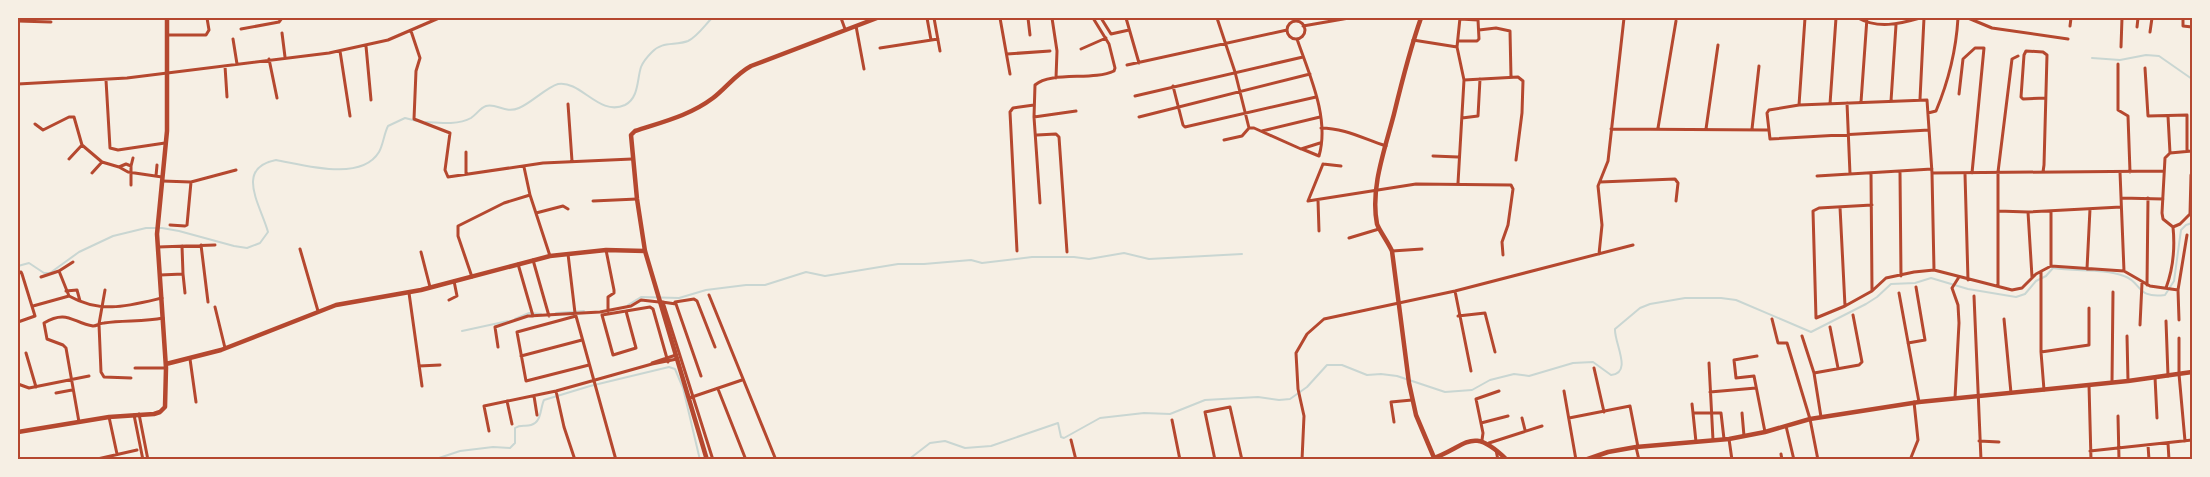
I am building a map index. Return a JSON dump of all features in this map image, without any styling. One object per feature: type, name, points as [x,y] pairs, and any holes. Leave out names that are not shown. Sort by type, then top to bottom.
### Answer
[{"type":"street","points":[[18,432],[109,417],[154,414],[160,412],[165,407],[166,366],[156,234],[165,143],[167,18]]},
{"type":"street","points":[[167,35],[206,35],[209,30],[207,18]]},
{"type":"street","points":[[241,29],[279,22],[282,18]]},
{"type":"street","points":[[18,84],[106,80],[340,51],[388,40],[439,18]]},
{"type":"street","points":[[841,18],[844,29]]},
{"type":"street","points":[[707,460],[691,397],[676,357],[645,251],[630,138],[633,132],[689,113],[712,98],[746,68],[877,18]]},
{"type":"street","points":[[927,18],[931,40]]},
{"type":"street","points":[[934,18],[940,51]]},
{"type":"street","points":[[1000,18],[1010,74]]},
{"type":"street","points":[[1028,18],[1030,35]]},
{"type":"street","points":[[1052,18],[1057,51],[1056,78]]},
{"type":"street","points":[[1040,203],[1037,135],[1034,117],[1035,84],[1056,78],[1113,72],[1116,68],[1106,38],[1093,18]]},
{"type":"street","points":[[1101,18],[1110,34],[1129,30]]},
{"type":"street","points":[[1126,18],[1139,63]]},
{"type":"street","points":[[1218,18],[1241,91],[1249,128]]},
{"type":"street","points":[[1303,26],[1323,20],[1349,18]]},
{"type":"street","points":[[1421,18],[1413,40],[1376,189],[1376,215],[1379,229],[1387,239],[1392,251],[1412,400],[1433,459],[1464,442],[1482,440],[1496,449],[1507,460]]},
{"type":"street","points":[[1458,41],[1478,40],[1478,19],[1460,18],[1457,47],[1464,80],[1458,157],[1458,183]]},
{"type":"street","points":[[1599,254],[1602,225],[1599,182],[1608,161],[1624,18]]},
{"type":"street","points":[[1799,105],[1805,18]]},
{"type":"street","points":[[1830,104],[1836,18]]},
{"type":"street","points":[[1858,18],[1867,23],[1896,25],[1904,20],[1920,18]]},
{"type":"street","points":[[1861,102],[1867,18]]},
{"type":"street","points":[[1920,99],[1924,18]]},
{"type":"street","points":[[1928,113],[1936,112],[1946,85],[1957,47],[1958,18]]},
{"type":"street","points":[[1968,18],[1977,19],[1992,28],[2068,39]]},
{"type":"street","points":[[2070,26],[2071,18]]},
{"type":"street","points":[[2121,47],[2122,18]]},
{"type":"street","points":[[2137,27],[2138,18]]},
{"type":"street","points":[[2150,32],[2152,18]]},
{"type":"street","points":[[2182,18],[2183,26],[2192,27]]},
{"type":"street","points":[[1294,20],[1303,26],[1304,34],[1297,39],[1290,37],[1287,30],[1294,20]]},
{"type":"street","points":[[18,21],[51,22]]},
{"type":"street","points":[[1658,128],[1676,21]]},
{"type":"street","points":[[856,25],[864,69]]},
{"type":"street","points":[[1891,101],[1896,25]]},
{"type":"street","points":[[1479,30],[1496,28],[1510,31],[1511,77]]},
{"type":"street","points":[[1127,65],[1287,30]]},
{"type":"street","points":[[410,31],[420,58],[416,71],[414,117],[415,120],[449,132],[446,175],[448,178],[466,174],[572,161],[632,158]]},
{"type":"street","points":[[282,33],[285,58]]},
{"type":"street","points":[[1081,49],[1106,38]]},
{"type":"street","points":[[233,39],[237,64]]},
{"type":"street","points":[[880,48],[938,39]]},
{"type":"street","points":[[1297,39],[1310,74],[1320,117],[1321,128],[1318,156]]},
{"type":"street","points":[[1413,40],[1457,47]]},
{"type":"street","points":[[1706,129],[1718,45]]},
{"type":"street","points":[[366,46],[372,100]]},
{"type":"street","points":[[1959,94],[1963,59],[1976,48],[1984,48],[1972,173]]},
{"type":"street","points":[[340,51],[350,116]]},
{"type":"street","points":[[1007,54],[1050,51]]},
{"type":"street","points":[[2043,172],[2046,98],[2047,55],[2043,52],[2025,52],[2021,97],[2023,99],[2046,98]]},
{"type":"street","points":[[1998,285],[1998,172],[2012,58],[2018,56]]},
{"type":"street","points":[[1135,96],[1303,57]]},
{"type":"street","points":[[269,59],[277,98]]},
{"type":"street","points":[[2118,64],[2118,110],[2128,116],[2130,172]]},
{"type":"street","points":[[225,66],[227,97]]},
{"type":"street","points":[[1752,129],[1760,66]]},
{"type":"street","points":[[2145,68],[2148,116],[2150,118],[2187,115],[2187,152]]},
{"type":"street","points":[[1139,117],[1310,74]]},
{"type":"street","points":[[1464,80],[1511,77],[1520,78],[1524,84],[1516,160]]},
{"type":"street","points":[[1462,118],[1478,116],[1480,79]]},
{"type":"street","points":[[106,80],[110,148],[118,150],[165,143]]},
{"type":"street","points":[[1173,86],[1185,127],[1316,97]]},
{"type":"street","points":[[1928,130],[1770,139],[1768,138],[1767,113],[1770,110],[1799,105],[1927,100],[1932,171],[1934,270]]},
{"type":"street","points":[[1848,103],[1850,174]]},
{"type":"street","points":[[568,104],[572,161]]},
{"type":"street","points":[[1017,251],[1010,112],[1013,108],[1034,105]]},
{"type":"street","points":[[1034,117],[1076,111]]},
{"type":"street","points":[[2168,116],[2170,153]]},
{"type":"street","points":[[35,124],[42,130],[69,117],[74,117],[82,145],[102,162],[132,173],[191,182],[236,170]]},
{"type":"street","points":[[1261,131],[1320,117]]},
{"type":"street","points":[[1224,140],[1242,136],[1249,128],[1253,127],[1318,156],[1323,164]]},
{"type":"street","points":[[1321,128],[1331,128],[1369,138],[1386,146]]},
{"type":"street","points":[[1611,129],[1768,130]]},
{"type":"street","points":[[1037,135],[1056,134],[1059,137],[1067,252]]},
{"type":"street","points":[[1301,149],[1320,143]]},
{"type":"street","points":[[69,159],[82,145]]},
{"type":"street","points":[[2173,226],[2163,219],[2162,213],[2165,158],[2170,153],[2192,151]]},
{"type":"street","points":[[466,152],[466,174]]},
{"type":"street","points":[[1433,156],[1458,157]]},
{"type":"street","points":[[131,185],[133,158]]},
{"type":"street","points":[[92,173],[102,162]]},
{"type":"street","points":[[119,167],[126,164],[131,166]]},
{"type":"street","points":[[1323,164],[1341,166]]},
{"type":"street","points":[[1323,164],[1308,201],[1318,201],[1376,189],[1416,184],[1458,183],[1512,187],[1508,226],[1502,242],[1503,255]]},
{"type":"street","points":[[156,176],[157,165]]},
{"type":"street","points":[[524,167],[530,195],[550,256]]},
{"type":"street","points":[[1817,176],[1932,171],[1965,174],[1998,172],[2164,171]]},
{"type":"street","points":[[1900,172],[1901,276]]},
{"type":"street","points":[[2120,172],[2124,270]]},
{"type":"street","points":[[1871,173],[1872,291]]},
{"type":"street","points":[[1965,174],[1968,280]]},
{"type":"street","points":[[2173,226],[2180,224],[2190,214],[2191,175]]},
{"type":"street","points":[[1599,182],[1675,179],[1678,183],[1676,201]]},
{"type":"street","points":[[170,225],[187,225],[191,182]]},
{"type":"street","points":[[472,277],[458,236],[458,226],[504,203],[530,195]]},
{"type":"street","points":[[2121,198],[2163,199]]},
{"type":"street","points":[[2147,285],[2148,198]]},
{"type":"street","points":[[593,201],[637,199]]},
{"type":"street","points":[[1318,201],[1319,230]]},
{"type":"street","points":[[1872,205],[1819,208],[1813,211],[1815,317],[1818,318],[1872,291],[1886,278],[1934,270],[2012,290],[2028,284],[2032,278],[2051,266],[2124,270],[2142,284],[2176,290]]},
{"type":"street","points":[[536,213],[560,206],[568,209]]},
{"type":"street","points":[[1840,207],[1844,306]]},
{"type":"street","points":[[1998,211],[2028,212],[2121,207]]},
{"type":"street","points":[[2087,269],[2090,209]]},
{"type":"street","points":[[2051,211],[2051,266]]},
{"type":"street","points":[[2028,212],[2032,278]]},
{"type":"street","points":[[2166,288],[2172,272],[2173,226]]},
{"type":"street","points":[[1349,238],[1379,229]]},
{"type":"street","points":[[2179,320],[2176,290],[2187,235]]},
{"type":"street","points":[[158,247],[215,244]]},
{"type":"street","points":[[201,245],[208,302]]},
{"type":"street","points":[[182,246],[185,292]]},
{"type":"street","points":[[1302,460],[1304,416],[1298,388],[1296,353],[1302,340],[1326,318],[1455,291],[1633,246]]},
{"type":"street","points":[[300,249],[318,311]]},
{"type":"street","points":[[1392,251],[1422,249]]},
{"type":"street","points":[[135,368],[166,366],[190,359],[225,348],[318,311],[351,302],[409,293],[550,256],[606,250],[645,251]]},
{"type":"street","points":[[606,250],[614,290],[614,293],[608,297],[606,305],[608,311]]},
{"type":"street","points":[[421,252],[430,288]]},
{"type":"street","points":[[568,254],[575,313]]},
{"type":"street","points":[[533,260],[549,316]]},
{"type":"street","points":[[41,277],[59,271],[73,262]]},
{"type":"street","points":[[518,264],[533,316]]},
{"type":"street","points":[[59,271],[69,296],[80,301],[104,307],[162,298]]},
{"type":"street","points":[[18,273],[21,272],[22,274],[35,317],[18,322]]},
{"type":"street","points":[[2041,273],[2041,352],[2044,390]]},
{"type":"street","points":[[160,275],[183,274]]},
{"type":"street","points":[[1955,398],[1959,323],[1958,305],[1952,288],[1954,282],[1959,277]]},
{"type":"street","points":[[449,300],[457,296],[454,282]]},
{"type":"street","points":[[2140,325],[2142,284]]},
{"type":"street","points":[[1908,343],[1925,340],[1916,286]]},
{"type":"street","points":[[66,291],[77,290],[80,301]]},
{"type":"street","points":[[105,290],[104,307],[99,324],[102,376],[131,378]]},
{"type":"street","points":[[1455,291],[1458,316],[1470,372]]},
{"type":"street","points":[[2112,382],[2113,292]]},
{"type":"street","points":[[409,293],[422,386]]},
{"type":"street","points":[[1899,293],[1917,402],[1918,440],[1910,460]]},
{"type":"street","points":[[709,294],[742,380],[776,460]]},
{"type":"street","points":[[33,306],[69,296]]},
{"type":"street","points":[[1974,296],[1981,460]]},
{"type":"street","points":[[498,347],[495,327],[533,316],[608,311],[631,306],[641,300],[675,302],[694,299],[697,301],[715,347]]},
{"type":"street","points":[[659,300],[713,460]]},
{"type":"street","points":[[675,302],[701,376]]},
{"type":"street","points":[[215,307],[225,348]]},
{"type":"street","points":[[626,310],[636,348],[613,356],[601,316],[626,310],[652,308],[668,362]]},
{"type":"street","points":[[2041,352],[2089,345],[2089,308]]},
{"type":"street","points":[[1458,316],[1485,313],[1495,352]]},
{"type":"street","points":[[589,364],[527,381],[525,379],[517,332],[573,315],[576,316],[589,364],[593,383],[616,460]]},
{"type":"street","points":[[1814,373],[1859,365],[1862,360],[1853,315]]},
{"type":"street","points":[[79,422],[66,348],[63,344],[47,339],[44,323],[58,318],[72,318],[93,326],[163,318]]},
{"type":"street","points":[[1772,319],[1778,343],[1787,343],[1810,419],[1818,460]]},
{"type":"street","points":[[2004,320],[2011,393]]},
{"type":"street","points":[[2166,321],[2168,376]]},
{"type":"street","points":[[1830,327],[1838,368]]},
{"type":"street","points":[[1802,336],[1814,373],[1821,417]]},
{"type":"street","points":[[2127,336],[2128,381]]},
{"type":"street","points":[[2179,338],[2178,374],[2186,441]]},
{"type":"street","points":[[521,356],[582,340]]},
{"type":"street","points":[[26,353],[36,386]]},
{"type":"street","points":[[1757,356],[1734,360],[1736,378],[1754,376],[1765,432]]},
{"type":"street","points":[[489,431],[484,406],[593,383],[652,364],[666,357],[676,357]]},
{"type":"street","points":[[652,364],[668,362],[676,357]]},
{"type":"street","points":[[190,359],[196,402]]},
{"type":"street","points":[[1708,363],[1713,440]]},
{"type":"street","points":[[419,366],[440,365]]},
{"type":"street","points":[[1594,368],[1604,412]]},
{"type":"street","points":[[1585,460],[1608,452],[1637,447],[1726,439],[1765,432],[1810,419],[1917,402],[2128,381],[2192,372]]},
{"type":"street","points":[[18,384],[26,388],[89,376]]},
{"type":"street","points":[[2155,377],[2157,418]]},
{"type":"street","points":[[691,397],[742,380]]},
{"type":"street","points":[[2089,385],[2091,460]]},
{"type":"street","points":[[1710,392],[1756,388]]},
{"type":"street","points":[[718,389],[746,460]]},
{"type":"street","points":[[56,393],[72,390]]},
{"type":"street","points":[[1482,440],[1476,398],[1499,391]]},
{"type":"street","points":[[1564,391],[1576,460]]},
{"type":"street","points":[[556,392],[564,427],[575,460]]},
{"type":"street","points":[[534,396],[537,416]]},
{"type":"street","points":[[1394,422],[1392,402],[1412,400]]},
{"type":"street","points":[[507,401],[512,424]]},
{"type":"street","points":[[1692,404],[1696,442]]},
{"type":"street","points":[[1569,418],[1630,406],[1639,460]]},
{"type":"street","points":[[1215,460],[1204,412],[1230,407],[1242,460]]},
{"type":"street","points":[[1693,414],[1722,413],[1732,460]]},
{"type":"street","points":[[1742,413],[1744,436]]},
{"type":"street","points":[[136,414],[143,460]]},
{"type":"street","points":[[136,414],[148,460]]},
{"type":"street","points":[[1481,423],[1508,416]]},
{"type":"street","points":[[2118,416],[2119,460]]},
{"type":"street","points":[[109,417],[116,454]]},
{"type":"street","points":[[1522,418],[1525,430]]},
{"type":"street","points":[[1172,420],[1180,460]]},
{"type":"street","points":[[1489,444],[1525,430],[1542,426]]},
{"type":"street","points":[[1786,426],[1794,460]]},
{"type":"street","points":[[1071,440],[1076,460]]},
{"type":"street","points":[[2090,451],[2192,440]]},
{"type":"street","points":[[1979,441],[1999,442]]},
{"type":"street","points":[[2168,442],[2169,460]]},
{"type":"street","points":[[2148,446],[2149,460]]},
{"type":"street","points":[[1496,449],[1498,460]]},
{"type":"street","points":[[93,460],[136,450]]},
{"type":"street","points":[[1782,454],[1782,460]]},
{"type":"waterway","points":[[426,122],[461,122],[471,118],[482,108],[490,105],[514,110],[524,106],[549,88],[558,84],[575,87],[598,103],[607,106],[625,105],[633,98],[641,67],[652,52],[660,46],[688,41],[698,34],[712,18]]},
{"type":"waterway","points":[[2092,58],[2120,60],[2146,55],[2159,56],[2192,79]]},
{"type":"waterway","points":[[18,266],[29,263],[44,273],[50,273],[79,252],[113,236],[146,228],[179,231],[247,248],[260,243],[268,232],[256,200],[253,179],[256,171],[263,164],[276,160],[316,168],[346,169],[359,167],[371,161],[379,152],[388,126],[405,118],[417,121]]},
{"type":"waterway","points":[[908,460],[930,443],[945,441],[965,448],[991,446],[1058,423],[1061,437],[1064,438],[1100,418],[1144,413],[1170,414],[1205,400],[1258,397],[1279,400],[1290,399],[1307,387],[1327,365],[1342,365],[1367,375],[1397,376],[1445,392],[1472,390],[1490,380],[1514,374],[1529,376],[1573,363],[1593,362],[1611,375],[1621,369],[1622,363],[1615,329],[1640,308],[1650,304],[1685,298],[1736,300],[1811,332],[1866,304],[1891,284],[1915,283],[1931,278],[1968,289],[2016,297],[2025,294],[2036,281],[2046,276],[2053,268],[2098,271],[2124,276],[2149,295],[2165,295],[2174,281],[2181,230],[2186,225],[2192,223]]},
{"type":"waterway","points":[[628,305],[641,297],[679,298],[706,290],[746,285],[765,285],[806,272],[825,276],[898,264],[971,260],[982,263],[1032,257],[1089,259],[1124,253],[1149,259],[1242,254]]},
{"type":"waterway","points":[[556,313],[584,311]]},
{"type":"waterway","points":[[515,319],[529,313],[541,314]]},
{"type":"waterway","points":[[462,331],[508,321]]},
{"type":"waterway","points":[[433,460],[460,451],[493,447],[510,448],[515,443],[515,428],[535,423],[544,400],[590,386],[669,367],[675,369],[683,388],[700,460]]}]
